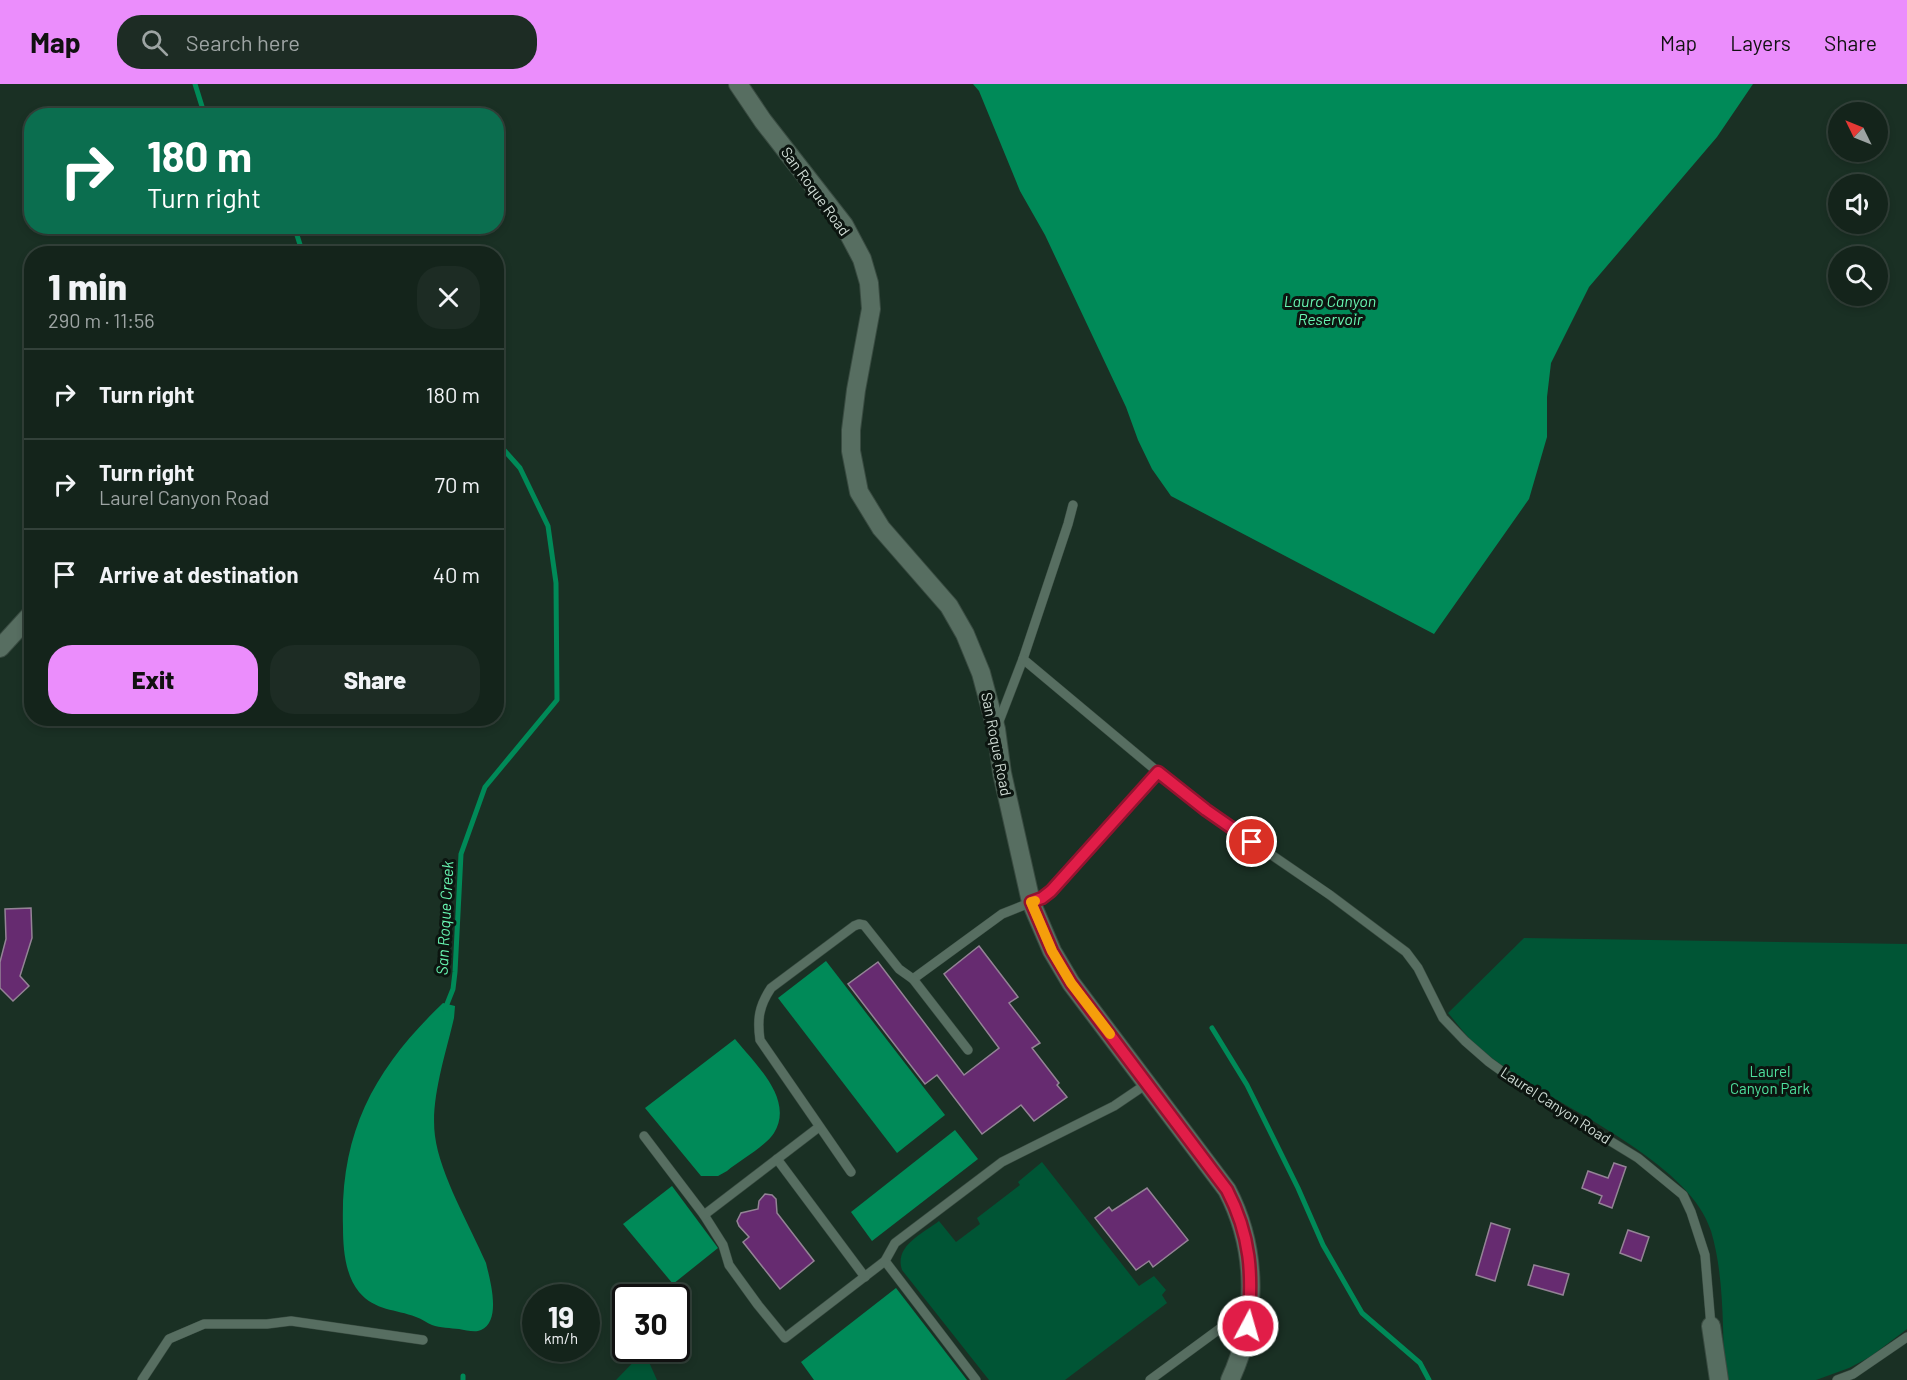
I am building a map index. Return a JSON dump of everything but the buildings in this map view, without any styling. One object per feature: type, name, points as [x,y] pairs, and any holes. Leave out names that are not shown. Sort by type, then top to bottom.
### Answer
[{"type":"street","name":"San Roque Road","points":[[738,84],[763,121],[844,225],[862,259],[869,283],[871,309],[851,430],[851,451],[859,492],[881,528],[949,606],[965,634],[981,673],[996,729],[1002,773],[1031,902],[1052,951],[1071,983],[1148,1083],[1232,1199],[1246,1240],[1251,1272],[1248,1326],[1230,1380]]},
{"type":"street","points":[[0,648],[24,621]]},
{"type":"street","name":"Laurel Canyon Road","points":[[1711,1326],[1719,1380]]},
{"type":"lane","points":[[996,729],[1023,659],[1068,524],[1072,505]]},
{"type":"lane","name":"Laurel Canyon Road","points":[[1023,659],[1206,810],[1330,895],[1406,952],[1418,968],[1443,1018],[1489,1062],[1535,1095],[1638,1158],[1683,1195],[1705,1255],[1711,1326]]},
{"type":"lane","points":[[913,979],[1002,914],[1042,898],[1051,891],[1158,772]]},
{"type":"lane","points":[[851,1172],[760,1040],[759,1011],[771,988],[854,926],[864,925],[899,969],[913,979],[968,1050]]},
{"type":"lane","points":[[644,1136],[704,1215],[723,1245],[729,1265],[784,1338],[885,1261],[895,1243],[1002,1162],[1114,1106],[1148,1083]]},
{"type":"lane","points":[[704,1215],[819,1127]]},
{"type":"lane","points":[[777,1159],[865,1277]]},
{"type":"lane","points":[[885,1261],[976,1380]]},
{"type":"lane","points":[[1150,1380],[1250,1306]]},
{"type":"lane","points":[[142,1380],[169,1339],[204,1324],[267,1324],[291,1321],[423,1340]]},
{"type":"lane","points":[[1837,1380],[1853,1374],[1907,1338]]},
{"type":"green space","name":"Laurel Canyon Park","points":[[1524,938],[1907,944],[1907,1329],[1870,1357],[1849,1368],[1816,1380],[1725,1380],[1719,1267],[1711,1231],[1700,1208],[1681,1185],[1630,1144],[1486,1054],[1448,1013]]},
{"type":"green space","points":[[1042,1162],[1139,1286],[1154,1276],[1166,1290],[1162,1295],[1167,1303],[1065,1380],[989,1380],[902,1270],[902,1254],[911,1241],[939,1221],[956,1242],[980,1224],[977,1218],[1020,1185],[1018,1182]]},
{"type":"green space","points":[[633,1362],[649,1362],[657,1380],[616,1380]]},
{"type":"water","name":"Lauro Canyon Reservoir","points":[[973,84],[1753,84],[1717,137],[1589,287],[1551,363],[1547,397],[1547,437],[1529,499],[1434,634],[1171,496],[1152,469],[1138,440],[1126,407],[1045,235],[1020,191],[979,91]]},
{"type":"water","points":[[826,961],[945,1115],[897,1153],[778,998]]},
{"type":"water","points":[[443,1003],[455,1006],[437,1092],[435,1136],[449,1184],[486,1263],[490,1279],[493,1300],[491,1318],[487,1325],[476,1331],[435,1326],[408,1314],[372,1303],[354,1285],[344,1252],[344,1192],[348,1161],[355,1131],[366,1103],[398,1052]]},
{"type":"water","points":[[735,1039],[770,1082],[779,1107],[779,1120],[770,1138],[727,1171],[718,1176],[701,1176],[645,1108]]},
{"type":"water","points":[[955,1130],[978,1159],[872,1241],[851,1212]]},
{"type":"water","points":[[672,1186],[718,1248],[673,1284],[623,1224]]},
{"type":"water","points":[[896,1288],[967,1380],[814,1380],[801,1362]]},
{"type":"waterway","name":"San Roque Creek","points":[[195,84],[202,108]]},
{"type":"waterway","name":"San Roque Creek","points":[[297,234],[300,246]]},
{"type":"waterway","name":"San Roque Creek","points":[[445,1009],[453,989],[455,972],[461,854],[485,787],[557,700],[556,583],[548,526],[520,468],[504,450]]},
{"type":"waterway","points":[[1212,1028],[1247,1085],[1298,1188],[1323,1245],[1362,1313],[1420,1363],[1429,1380]]},
{"type":"slow traffic","points":[[1035,901],[1031,902],[1052,951],[1071,983],[1110,1034]]},
{"type":"route","points":[[1248,1326],[1251,1272],[1246,1240],[1232,1199],[1148,1083],[1071,983],[1052,951],[1031,902],[1051,891],[1158,772],[1206,810],[1252,842]]}]
